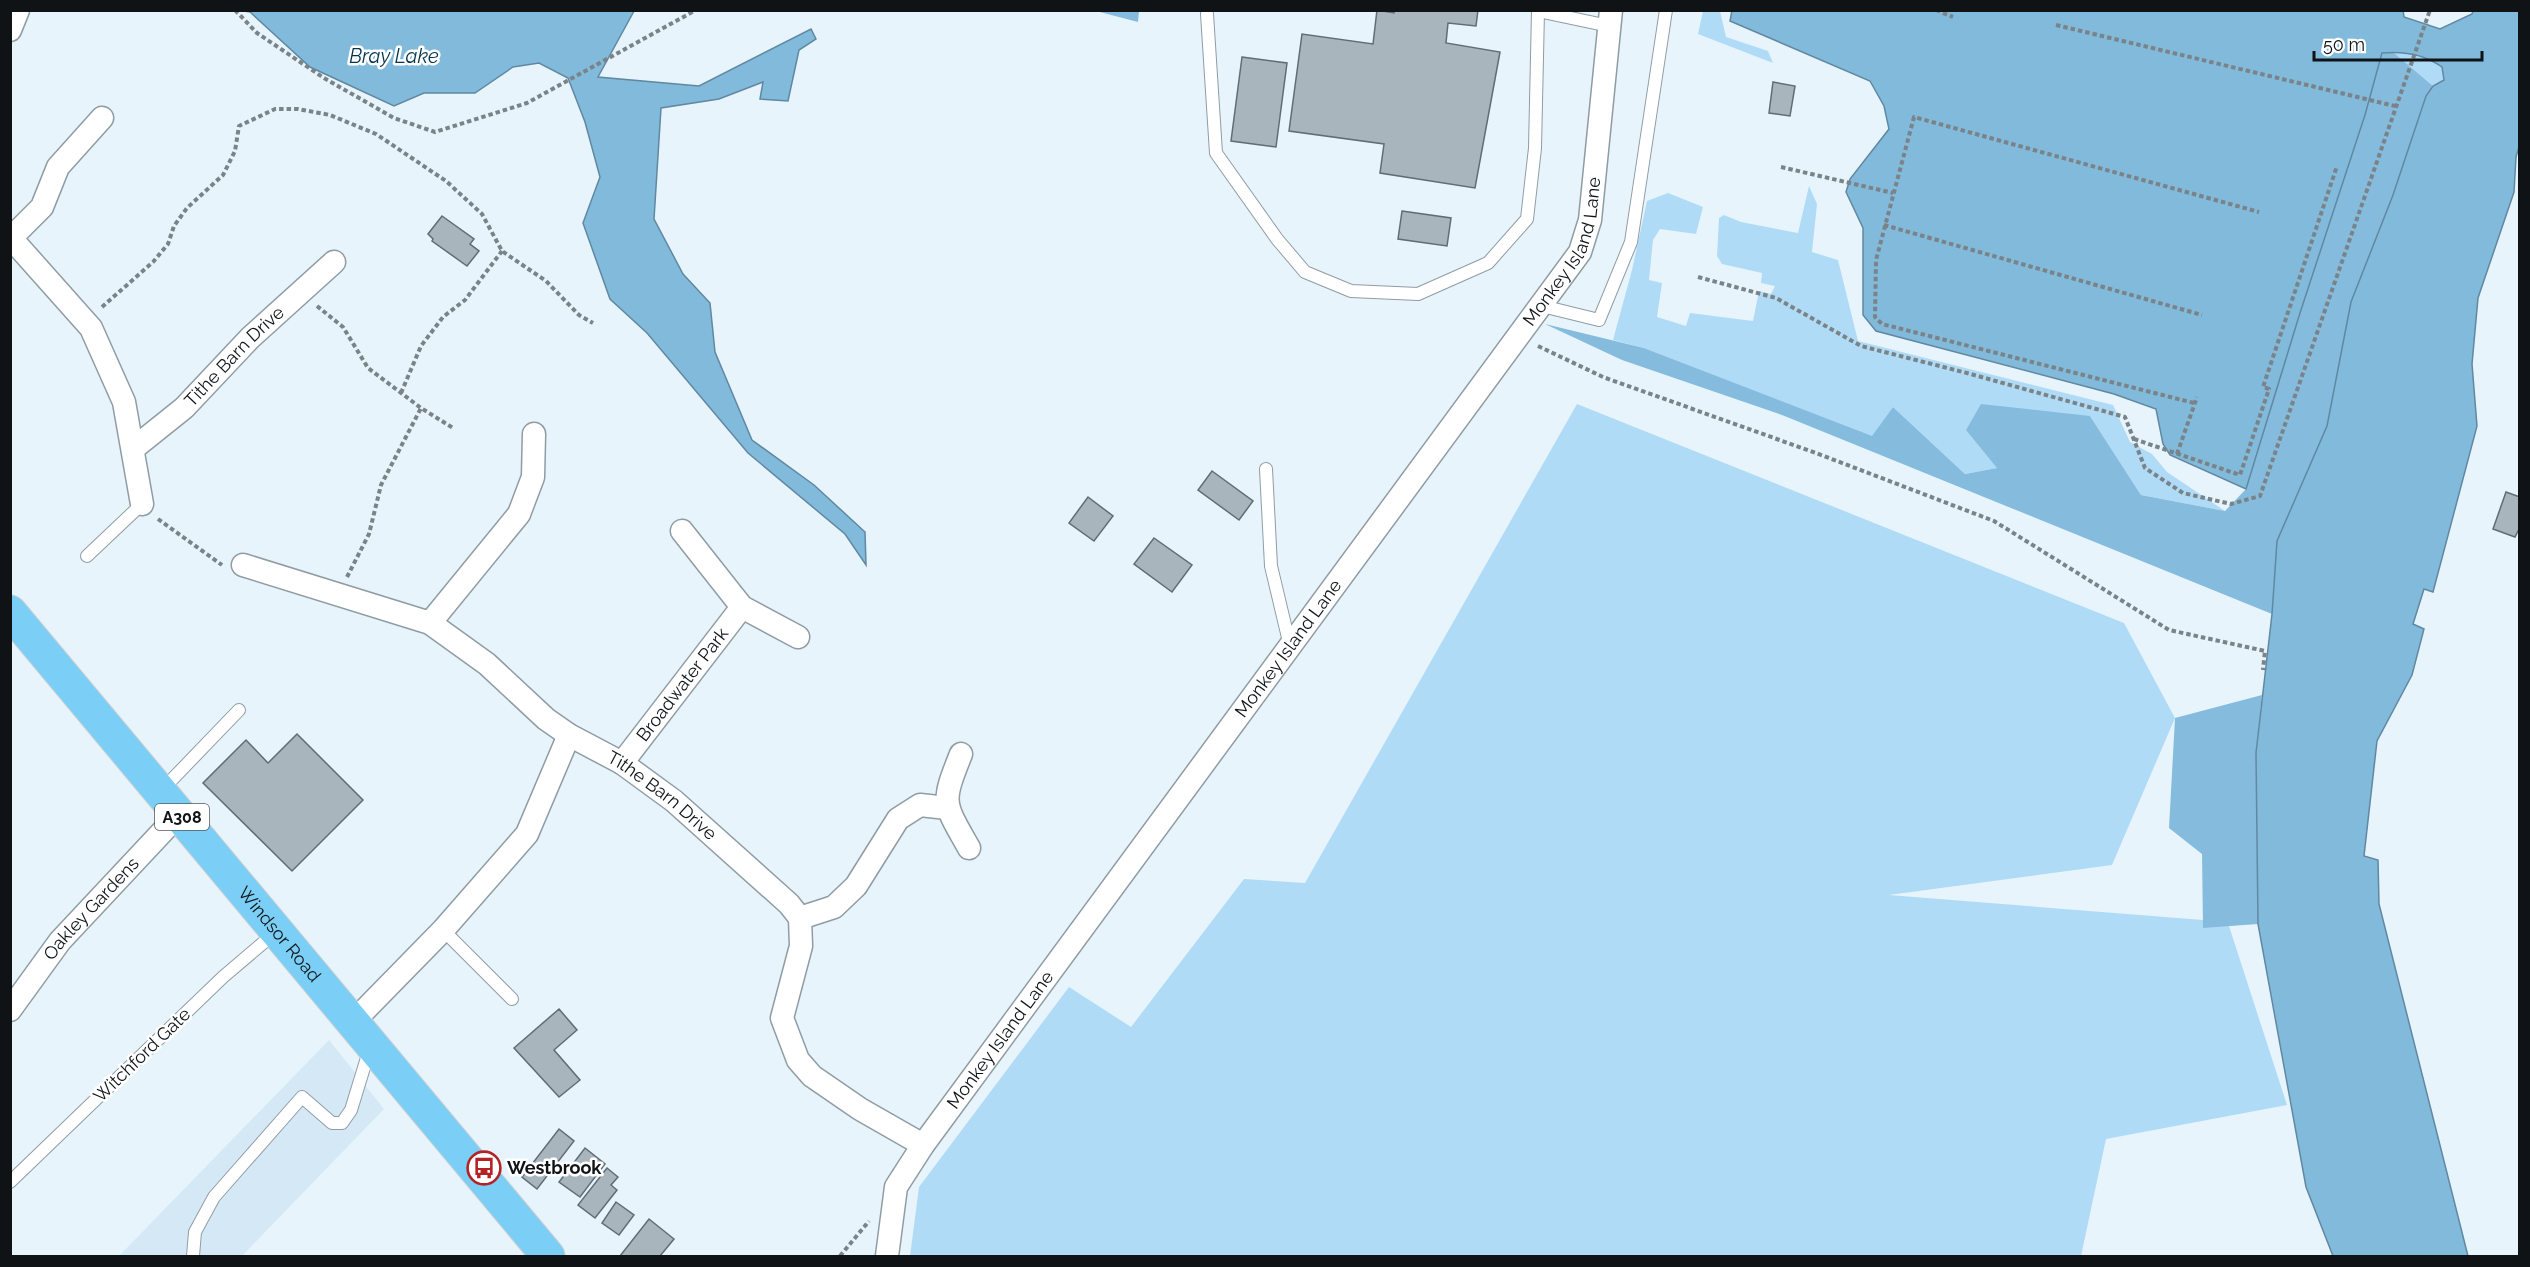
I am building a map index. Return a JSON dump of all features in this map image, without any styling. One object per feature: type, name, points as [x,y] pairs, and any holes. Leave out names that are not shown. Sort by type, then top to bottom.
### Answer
[{"type":"main road","name":"Windsor Road","points":[[10,612],[548,1257]]},
{"type":"street","points":[[10,30],[18,10]]},
{"type":"street","name":"Monkey Island Lane","points":[[887,1257],[896,1187],[923,1145],[1581,252],[1590,220],[1610,18]]},
{"type":"street","points":[[102,118],[58,167],[42,207],[11,237],[91,328],[124,402],[134,448],[142,504]]},
{"type":"street","name":"Tithe Barn Drive","points":[[134,448],[184,408],[250,338],[333,262]]},
{"type":"street","points":[[430,623],[519,514],[533,477],[534,434]]},
{"type":"street","points":[[682,531],[742,606],[798,637]]},
{"type":"street","name":"Tithe Barn Drive","points":[[243,565],[430,623],[486,664],[546,719],[569,735],[622,763],[674,801],[789,904],[800,918]]},
{"type":"street","name":"Broadwater Park","points":[[622,763],[742,606]]},
{"type":"street","points":[[362,1033],[443,930],[527,834],[569,735]]},
{"type":"street","points":[[961,754],[947,787],[946,808],[969,848]]},
{"type":"street","name":"Oakley Gardens","points":[[10,1010],[60,940],[170,803]]},
{"type":"street","points":[[923,1145],[860,1109],[812,1076],[798,1060],[782,1018],[801,946],[800,918],[834,907],[856,886],[898,819],[920,805],[946,808]]},
{"type":"lane","points":[[1542,306],[1599,320],[1631,242],[1666,10]]},
{"type":"lane","points":[[1207,14],[1216,153],[1277,239],[1305,272],[1351,291],[1418,294],[1488,263],[1527,219],[1535,148],[1537,11],[1610,18]]},
{"type":"lane","points":[[1266,469],[1271,566],[1290,647]]},
{"type":"lane","points":[[87,556],[142,504]]},
{"type":"lane","points":[[170,803],[239,710]]},
{"type":"lane","points":[[443,930],[512,999]]},
{"type":"lane","name":"Witchford Gate","points":[[10,1182],[223,977],[277,931]]},
{"type":"lane","points":[[193,1257],[195,1232],[214,1197],[302,1097],[332,1123],[342,1123],[351,1110],[362,1033]]},
{"type":"path","points":[[235,10],[257,33],[324,78],[394,118],[435,132],[527,103],[696,10]]},
{"type":"path","points":[[1936,10],[1953,17]]},
{"type":"path","points":[[1698,277],[1776,298],[1861,346],[2125,417],[2145,468],[2183,493],[2231,504],[2260,496],[2430,10]]},
{"type":"path","points":[[2056,25],[2395,106]]},
{"type":"path","points":[[85,321],[153,262],[168,243],[174,226],[187,207],[223,175],[235,151],[239,126],[275,109],[298,109],[330,115],[376,134],[446,181],[482,214],[502,251],[546,281],[579,315],[593,323]]},
{"type":"path","points":[[2194,403],[1882,324],[1875,317],[1876,271],[1884,225],[1914,117],[2259,212]]},
{"type":"path","points":[[2134,439],[2240,475],[2269,389],[2263,387],[2337,166]]},
{"type":"path","points":[[1781,167],[1893,193]]},
{"type":"path","points":[[1884,225],[2202,315]]},
{"type":"path","points":[[401,393],[421,346],[443,317],[465,300],[502,251]]},
{"type":"path","points":[[300,292],[342,327],[368,368],[421,408],[453,428]]},
{"type":"path","points":[[1519,336],[1603,376],[1816,453],[1994,521],[2169,630],[2265,651],[2263,670]]},
{"type":"path","points":[[2177,454],[2197,397]]},
{"type":"path","points":[[338,594],[369,534],[381,485],[421,408]]},
{"type":"path","points":[[142,504],[157,519],[225,567],[243,565]]},
{"type":"shaded area","points":[[1096,11],[1139,11],[1138,22]]},
{"type":"shaded area","points":[[1703,11],[1720,11],[1726,37],[1768,51],[1773,63],[1698,34]]},
{"type":"shaded area","points":[[2402,51],[2434,61],[2442,67],[2444,80],[2433,86],[2393,52]]},
{"type":"shaded area","points":[[2393,52],[2433,86],[2426,96],[2393,195],[2351,302],[2327,426],[2277,541],[2272,614],[1782,415],[1622,360],[1545,324],[1644,348],[1872,436],[1893,407],[1965,474],[1997,468],[1966,430],[1981,404],[2090,416],[2141,495],[2225,511],[2246,489],[2300,313],[2365,115],[2382,53]]},
{"type":"shaded area","points":[[1809,186],[1817,204],[1812,252],[1838,260],[1858,341],[2113,405],[2130,442],[2152,454],[2167,472],[2225,511],[2141,495],[2090,416],[1997,468],[1965,474],[1893,407],[1872,437],[1644,348],[1613,340],[1632,270],[1647,201],[1668,193],[1703,207],[1696,234],[1660,229],[1653,240],[1649,280],[1662,283],[1657,317],[1686,326],[1690,313],[1753,321],[1759,291],[1771,294],[1775,286],[1761,283],[1762,273],[1722,264],[1717,256],[1719,218],[1724,215],[1741,222],[1798,233]]},
{"type":"shaded area","points":[[1577,404],[2124,623],[2175,718],[2112,865],[1889,895],[2203,920],[2229,926],[2287,1105],[2106,1139],[2081,1256],[910,1256],[919,1187],[1069,987],[1131,1027],[1244,879],[1305,883]]},
{"type":"shaded area","points":[[2262,695],[2256,753],[2258,924],[2203,928],[2202,854],[2169,828],[2175,718]]},
{"type":"shaded area","points":[[329,1040],[384,1109],[242,1256],[119,1256]]},
{"type":"water","points":[[1732,10],[2403,10],[2404,17],[2440,29],[2472,14],[2473,11],[2519,11],[2519,147],[2516,157],[2514,192],[2478,298],[2472,364],[2477,426],[2433,592],[2424,589],[2413,624],[2424,629],[2412,675],[2377,741],[2364,856],[2378,860],[2379,904],[2468,1256],[2333,1256],[2306,1187],[2258,924],[2256,753],[2272,614],[2277,541],[2327,426],[2351,302],[2393,195],[2426,96],[2433,86],[2444,80],[2442,67],[2413,54],[2382,53],[2365,115],[2300,313],[2246,489],[2170,455],[2163,444],[2156,409],[2114,394],[1876,331],[1863,315],[1863,228],[1846,192],[1850,179],[1889,129],[1884,106],[1870,81],[1730,21]]},
{"type":"water","name":"Bray Lake","points":[[244,11],[634,11],[598,77],[699,86],[811,29],[816,39],[799,50],[788,101],[760,99],[763,82],[719,99],[661,108],[654,219],[683,274],[710,303],[715,352],[752,440],[814,485],[865,532],[866,565],[845,534],[748,453],[647,333],[610,299],[583,223],[600,177],[585,122],[568,78],[539,63],[513,67],[475,93],[424,93],[394,106],[310,67],[250,12]]},
{"type":"building","points":[[1377,10],[1394,13],[1395,10],[1478,10],[1476,26],[1448,23],[1446,43],[1500,52],[1475,188],[1380,173],[1384,144],[1289,131],[1302,34],[1373,44]]},
{"type":"building","points":[[1242,57],[1287,63],[1276,147],[1231,141]]},
{"type":"building","points":[[1773,82],[1795,86],[1790,116],[1769,113]]},
{"type":"building","points":[[1402,211],[1451,218],[1447,246],[1398,239]]},
{"type":"building","points":[[442,216],[474,239],[470,244],[479,251],[467,266],[432,241],[433,239],[428,234]]},
{"type":"building","points":[[1212,471],[1253,501],[1239,520],[1198,490]]},
{"type":"building","points":[[2506,492],[2520,497],[2520,527],[2515,537],[2493,529]]},
{"type":"building","points":[[1088,497],[1113,516],[1094,541],[1069,523]]},
{"type":"building","points":[[1154,538],[1192,565],[1172,592],[1134,564]]},
{"type":"building","points":[[297,734],[363,800],[292,871],[203,783],[246,740],[268,763]]},
{"type":"building","points":[[559,1009],[577,1030],[554,1050],[580,1080],[559,1097],[514,1048]]},
{"type":"building","points":[[559,1129],[574,1141],[537,1189],[522,1177]]},
{"type":"building","points":[[585,1148],[605,1164],[580,1197],[559,1182]]},
{"type":"building","points":[[607,1168],[618,1177],[611,1185],[617,1190],[595,1218],[578,1205]]},
{"type":"building","points":[[616,1202],[634,1215],[619,1235],[602,1223]]},
{"type":"building","points":[[649,1219],[674,1239],[660,1256],[620,1256]]},
{"type":"place","name":"Westbrook","points":[[484,1168]]}]
